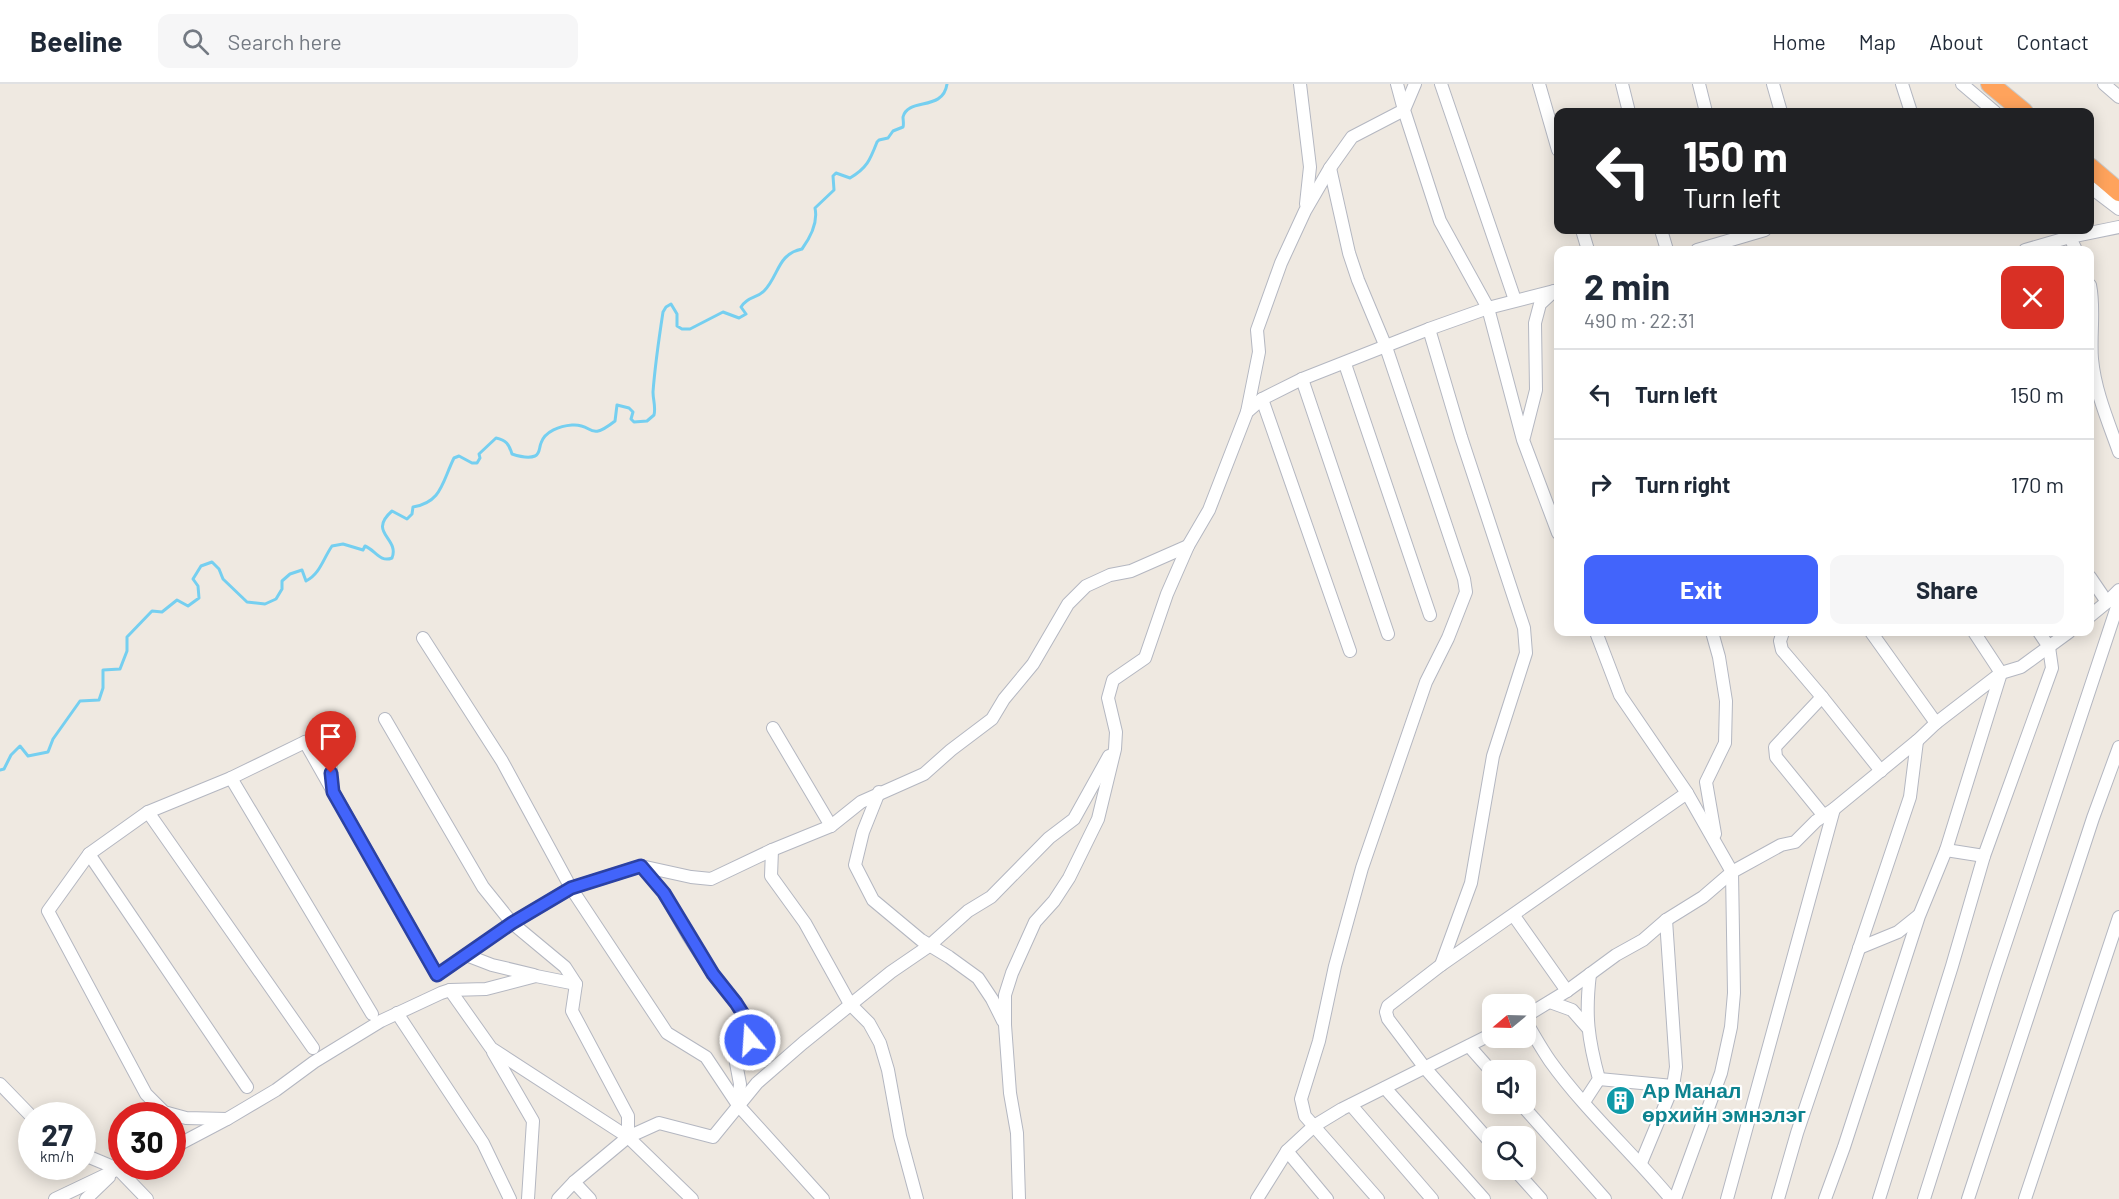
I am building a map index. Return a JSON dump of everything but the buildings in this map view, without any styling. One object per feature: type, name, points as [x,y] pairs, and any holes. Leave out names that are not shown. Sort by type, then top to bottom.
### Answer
[{"type":"highway","points":[[1990,84],[2019,108]]},
{"type":"highway","points":[[2094,170],[2119,192]]},
{"type":"street","points":[[1300,84],[1310,167],[1305,212]]},
{"type":"street","points":[[1396,84],[1440,221],[1488,308],[1523,440],[1554,522]]},
{"type":"street","points":[[1019,1199],[1017,1133],[1010,1093],[1005,995],[1024,944],[1035,922],[1054,901],[1069,878],[1098,819],[1115,749],[1116,732],[1108,698],[1113,680],[1145,658],[1188,546],[1209,510],[1247,412],[1259,352],[1257,330],[1281,263],[1305,212],[1330,168],[1352,137],[1404,110],[1415,84]]},
{"type":"street","points":[[1441,84],[1515,300]]},
{"type":"street","points":[[1539,84],[1554,136]]},
{"type":"street","points":[[1622,84],[1628,108]]},
{"type":"street","points":[[1700,84],[1705,108]]},
{"type":"street","points":[[1773,84],[1780,108]]},
{"type":"street","points":[[1902,84],[1910,108]]},
{"type":"street","points":[[1962,84],[1990,108]]},
{"type":"street","points":[[2104,84],[2119,97]]},
{"type":"street","points":[[1330,168],[1349,253],[1386,347],[1464,579],[1466,592],[1448,638],[1426,682],[1362,868],[1335,966],[1319,1041],[1301,1099],[1305,1116],[1378,1199]]},
{"type":"street","points":[[2094,190],[2119,209]]},
{"type":"street","points":[[2094,230],[2119,227]]},
{"type":"street","points":[[1707,246],[1736,234]]},
{"type":"street","points":[[2035,246],[2065,234]]},
{"type":"street","points":[[1247,412],[1262,399],[1302,379],[1488,308],[1554,291]]},
{"type":"street","points":[[1523,440],[1536,390],[1535,323],[1540,304],[1554,292]]},
{"type":"street","points":[[1429,329],[1461,437],[1524,628],[1526,653],[1493,756],[1471,883],[1441,965]]},
{"type":"street","points":[[1345,364],[1430,615]]},
{"type":"street","points":[[2094,371],[2097,389],[2119,452]]},
{"type":"street","points":[[1302,379],[1388,634]]},
{"type":"street","points":[[1262,399],[1350,651]]},
{"type":"street","points":[[304,742],[437,975],[512,923],[571,888],[641,866],[711,879],[772,850],[831,826],[861,802],[879,792],[924,774],[992,719],[1004,699],[1033,664],[1068,603],[1086,586],[1110,575],[1131,571],[1188,546]]},
{"type":"street","points":[[2094,581],[2113,602]]},
{"type":"street","points":[[1924,1199],[2113,602],[2119,590]]},
{"type":"street","points":[[2094,614],[2113,602]]},
{"type":"street","points":[[1536,1038],[1550,1061],[1584,1102],[1673,1199],[1721,1073],[1731,1027],[1734,993],[1732,872],[1687,793],[1620,695],[1598,636]]},
{"type":"street","points":[[1713,636],[1726,701],[1725,743],[1706,782],[1712,824],[1719,849]]},
{"type":"street","points":[[1781,636],[1782,650],[1881,771]]},
{"type":"street","points":[[1874,636],[1936,723]]},
{"type":"street","points":[[1977,636],[2001,673]]},
{"type":"street","points":[[1879,1199],[1984,856],[2052,668],[2049,647],[2042,636]]},
{"type":"street","points":[[1536,1010],[1567,991],[1616,955],[1643,940],[1666,920],[1703,897],[1732,872],[1781,845],[1795,842],[1936,723],[2001,673],[2021,666],[2064,636]]},
{"type":"street","points":[[423,638],[502,760],[571,888],[667,1033],[706,1057],[738,1105],[823,1199]]},
{"type":"street","points":[[1825,1199],[1919,916],[1946,850],[2001,673]]},
{"type":"street","points":[[1822,697],[1775,747],[1776,757],[1829,813]]},
{"type":"street","points":[[385,719],[483,887],[512,923],[565,967],[576,984],[572,1011],[628,1116],[628,1137]]},
{"type":"street","points":[[773,728],[831,826]]},
{"type":"street","points":[[558,1199],[574,1182],[628,1137],[659,1123],[713,1137],[757,1083],[850,1004],[929,946],[968,911],[991,897],[1049,838],[1074,819],[1110,755],[1116,732]]},
{"type":"street","points":[[227,1119],[186,1118],[165,1112],[146,1094],[48,911],[89,854],[148,812],[231,778],[304,742],[328,735],[333,792]]},
{"type":"street","points":[[1778,1199],[1797,1133],[1910,797],[1917,741]]},
{"type":"street","points":[[1968,1199],[2089,829],[2119,747]]},
{"type":"street","points":[[231,778],[372,1014]]},
{"type":"street","points":[[879,792],[863,832],[855,866],[873,900],[929,946],[978,978],[1005,1025]]},
{"type":"street","points":[[1482,1133],[1425,1068],[1388,1019],[1386,1012],[1388,1006],[1441,965],[1687,793]]},
{"type":"street","points":[[148,812],[313,1048]]},
{"type":"street","points":[[1727,1199],[1829,813]]},
{"type":"street","points":[[772,850],[771,876],[805,923],[850,1004],[868,1023],[880,1044],[888,1070],[900,1136],[917,1199]]},
{"type":"street","points":[[1946,850],[1984,856]]},
{"type":"street","points":[[89,854],[247,1087]]},
{"type":"street","points":[[641,866],[664,893],[713,974],[750,1025],[750,1040],[736,1063],[740,1084],[738,1105]]},
{"type":"street","points":[[1514,916],[1567,991]]},
{"type":"street","points":[[1859,948],[1898,932],[1919,916]]},
{"type":"street","points":[[2025,1199],[2119,917]]},
{"type":"street","points":[[1641,1163],[1673,1086],[1676,1067],[1666,920]]},
{"type":"street","points":[[466,955],[492,965],[576,984]]},
{"type":"street","points":[[1584,1102],[1599,1079],[1587,1027],[1590,974]]},
{"type":"street","points":[[186,1141],[276,1090],[314,1062],[397,1013],[450,990],[486,989],[536,976]]},
{"type":"street","points":[[450,990],[491,1048],[533,1121],[528,1199]]},
{"type":"street","points":[[1550,1002],[1572,1010],[1587,1027]]},
{"type":"street","points":[[397,1013],[483,1143],[510,1199]]},
{"type":"street","points":[[1257,1199],[1287,1151],[1314,1126],[1482,1039]]},
{"type":"street","points":[[1469,1046],[1482,1061]]},
{"type":"street","points":[[491,1048],[628,1137],[692,1199]]},
{"type":"street","points":[[1599,1079],[1673,1086]]},
{"type":"street","points":[[0,1084],[18,1103]]},
{"type":"street","points":[[1385,1088],[1484,1199]]},
{"type":"street","points":[[1351,1105],[1432,1199]]},
{"type":"street","points":[[1530,1114],[1605,1199]]},
{"type":"street","points":[[1287,1151],[1327,1199]]},
{"type":"street","points":[[55,1199],[108,1174]]},
{"type":"street","points":[[86,1199],[108,1180]]},
{"type":"street","points":[[131,1180],[147,1199]]},
{"type":"street","points":[[1524,1180],[1541,1199]]},
{"type":"street","points":[[574,1182],[590,1199]]},
{"type":"waterway","points":[[0,770],[4,769],[11,755],[20,746],[28,756],[48,752],[53,739],[80,701],[99,700],[103,688],[103,670],[120,669],[127,651],[127,637],[152,611],[162,612],[177,600],[188,606],[199,598],[198,586],[193,579],[201,566],[212,562],[219,569],[223,579],[247,602],[265,604],[276,599],[282,589],[282,581],[290,574],[302,570],[306,581],[311,578],[332,546],[343,544],[363,550],[365,546],[384,559],[392,558],[392,545],[383,530],[385,519],[392,511],[407,519],[412,514],[413,507],[430,501],[436,496],[454,458],[459,456],[472,463],[477,463],[480,458],[479,454],[496,438],[507,443],[512,454],[532,457],[539,452],[546,435],[558,428],[579,425],[591,431],[600,431],[615,421],[617,405],[629,408],[633,412],[631,419],[634,422],[647,421],[655,412],[653,392],[655,372],[663,312],[666,307],[671,304],[677,314],[677,326],[682,329],[690,329],[723,312],[739,318],[746,314],[741,307],[744,303],[764,291],[783,261],[805,245],[814,224],[815,208],[834,190],[833,176],[836,173],[850,178],[860,171],[870,159],[877,142],[888,138],[893,131],[903,127],[903,117],[906,111],[911,107],[939,98],[944,93],[947,84]]},
{"type":"place","name":"Ар Манал өрхийн эмнэлэг","points":[[1621,1101]]},
{"type":"route","points":[[331,773],[333,792],[437,975],[512,923],[571,888],[641,866],[664,893],[713,974],[750,1025],[750,1040]]}]
